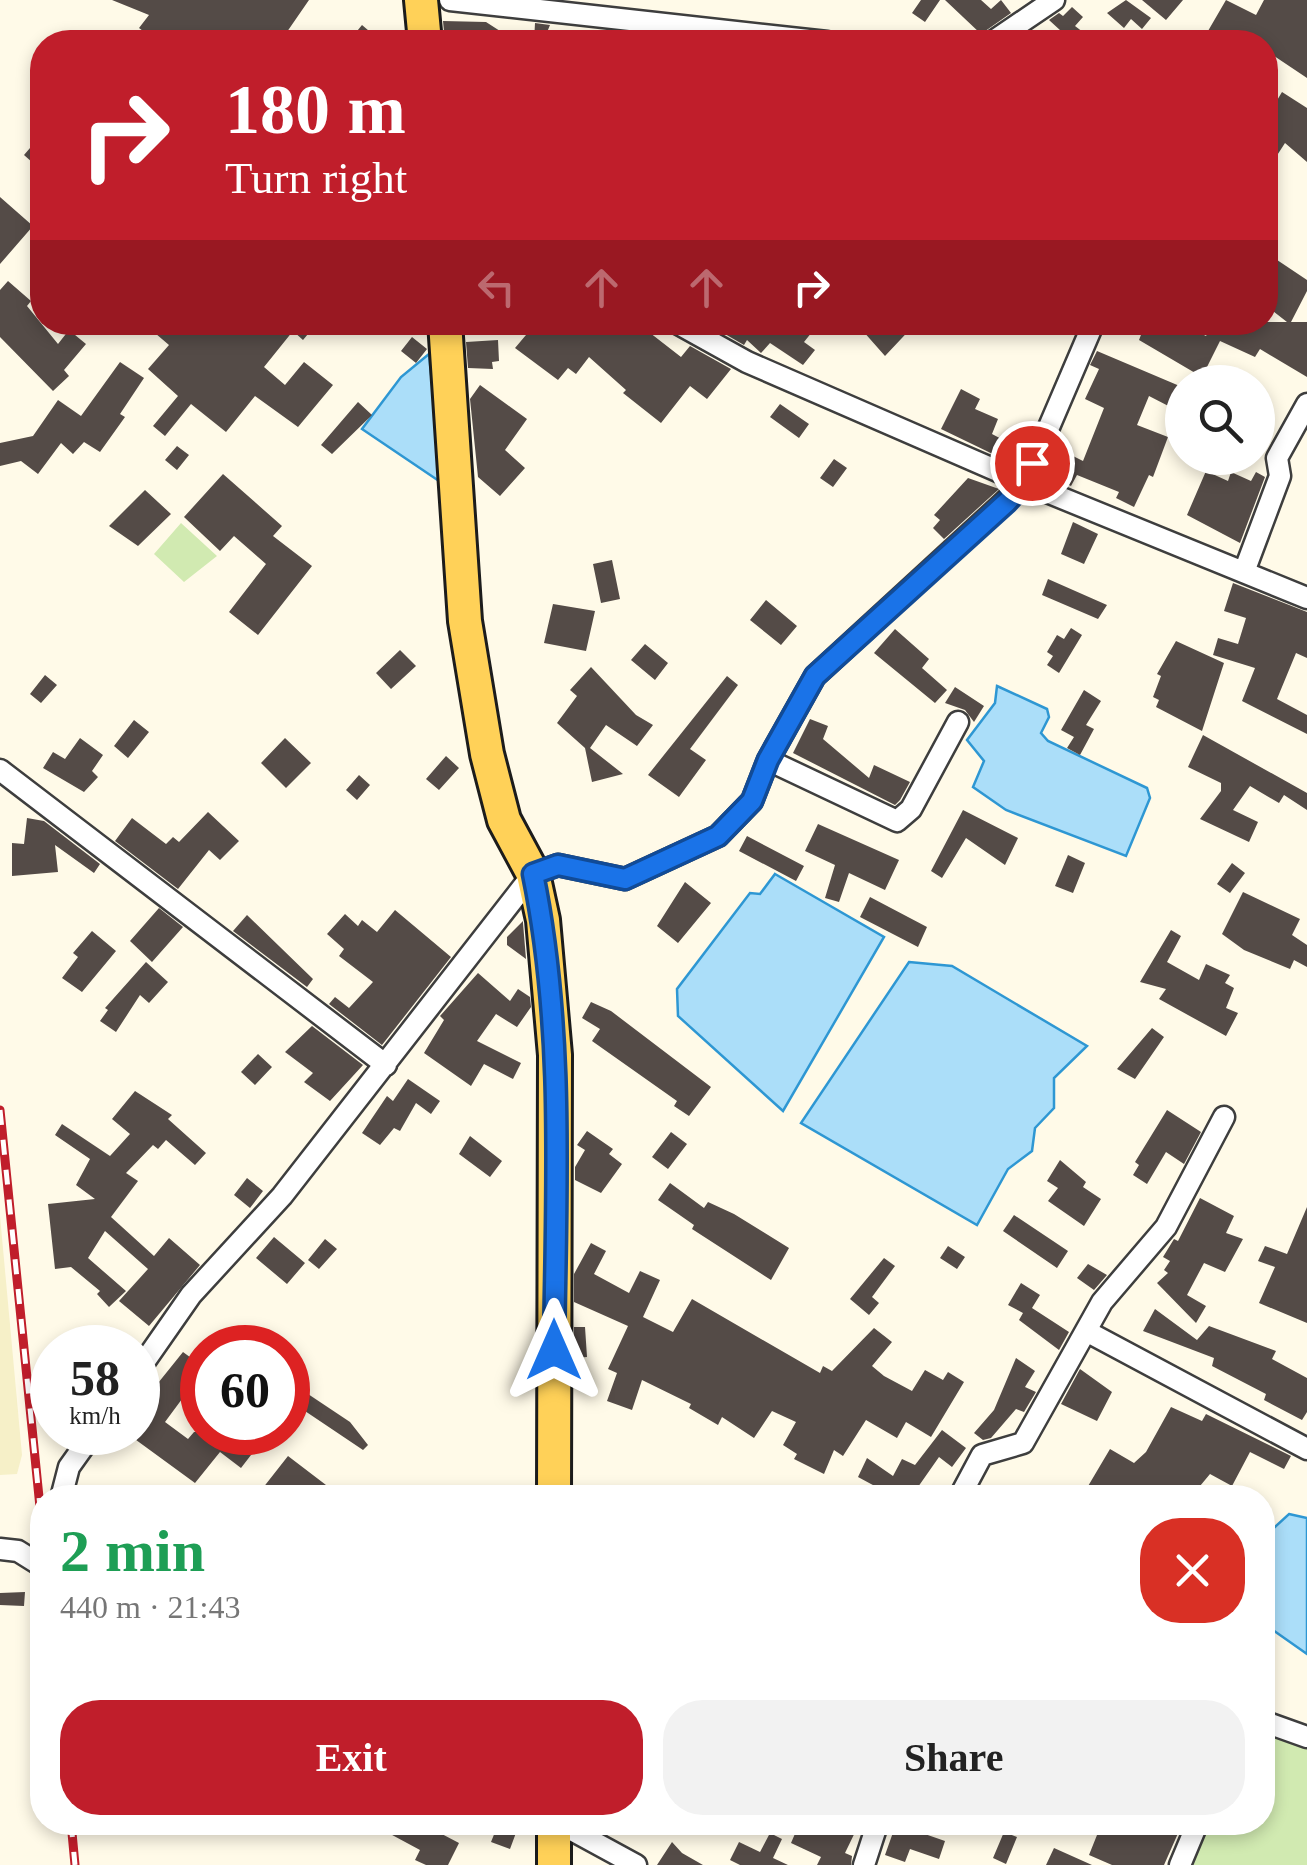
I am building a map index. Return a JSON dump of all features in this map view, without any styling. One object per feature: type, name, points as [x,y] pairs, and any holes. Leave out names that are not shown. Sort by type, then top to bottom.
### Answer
[{"type":"main road","points":[[421,0],[424,30]]},
{"type":"main road","points":[[446,335],[468,640],[487,754],[504,820],[533,874],[542,920],[555,1054],[554,1485]]},
{"type":"main road","points":[[554,1865],[555,1835]]},
{"type":"street","points":[[450,0],[719,30]]},
{"type":"street","points":[[1010,30],[1054,0]]},
{"type":"street","points":[[699,335],[747,362],[1024,483],[1307,598]]},
{"type":"street","points":[[160,1340],[192,1295],[282,1196],[533,874],[558,865],[625,879],[718,836],[741,813],[752,801],[768,760],[815,676],[1024,483],[1088,335]]},
{"type":"street","points":[[1244,572],[1280,476],[1277,458],[1307,404]]},
{"type":"street","points":[[768,760],[897,821],[912,809],[958,722]]},
{"type":"street","points":[[0,770],[386,1065]]},
{"type":"street","points":[[966,1485],[982,1454],[1023,1443],[1102,1302],[1166,1227],[1224,1117]]},
{"type":"street","points":[[1086,1331],[1307,1449]]},
{"type":"street","points":[[64,1485],[69,1467],[78,1455]]},
{"type":"street","points":[[0,1548],[18,1551],[30,1558]]},
{"type":"street","points":[[1275,1726],[1307,1737]]},
{"type":"street","points":[[580,1835],[636,1865]]},
{"type":"street","points":[[864,1865],[874,1835]]},
{"type":"street","points":[[1180,1865],[1193,1835]]},
{"type":"shaded area","points":[[0,1216],[22,1455],[17,1474],[0,1475]]},
{"type":"green space","points":[[181,523],[217,556],[184,582],[154,554]]},
{"type":"green space","points":[[1275,1723],[1307,1736],[1307,1865],[1180,1865],[1192,1835],[1275,1835]]},
{"type":"water","points":[[429,354],[442,483],[362,429],[401,377]]},
{"type":"water","points":[[997,686],[1047,709],[1049,717],[1041,733],[1048,741],[1147,788],[1150,798],[1126,856],[1006,810],[973,787],[984,761],[967,740],[995,703]]},
{"type":"water","points":[[775,874],[884,937],[783,1111],[678,1016],[677,989],[750,893],[760,894]]},
{"type":"water","points":[[909,962],[952,966],[1087,1046],[1054,1078],[1054,1108],[1035,1128],[1032,1151],[1008,1169],[977,1225],[801,1123]]},
{"type":"water","points":[[1289,1514],[1307,1518],[1307,1654],[1275,1631],[1275,1527]]},
{"type":"building","points":[[112,0],[309,0],[288,30],[142,30],[139,28],[149,15]]},
{"type":"building","points":[[921,0],[940,0],[925,22],[912,13]]},
{"type":"building","points":[[945,0],[981,0],[991,9],[1001,0],[1011,13],[987,30],[977,30]]},
{"type":"building","points":[[1126,0],[1151,18],[1142,29],[1131,19],[1124,28],[1107,13]]},
{"type":"building","points":[[1142,0],[1183,0],[1166,20]]},
{"type":"building","points":[[1226,0],[1256,15],[1264,0],[1307,0],[1307,78],[1278,59],[1278,30],[1209,30]]},
{"type":"building","points":[[1072,7],[1083,17],[1075,26],[1080,30],[1060,30],[1049,20],[1059,13],[1063,16]]},
{"type":"building","points":[[443,21],[486,22],[498,30],[444,30]]},
{"type":"building","points":[[535,23],[550,25],[548,30],[535,30]]},
{"type":"building","points":[[1282,92],[1307,108],[1307,162],[1285,143],[1278,154],[1278,99]]},
{"type":"building","points":[[0,197],[30,223],[30,229],[0,264]]},
{"type":"building","points":[[1278,261],[1307,280],[1307,291],[1291,322],[1307,322],[1307,377],[1260,349],[1255,357],[1220,341],[1208,365],[1182,365],[1139,340],[1141,335],[1278,335],[1278,322],[1287,322],[1278,315]]},
{"type":"building","points":[[8,281],[30,300],[30,335],[51,335],[58,344],[65,335],[75,335],[86,344],[64,370],[69,376],[53,391],[0,337],[0,290]]},
{"type":"building","points":[[157,335],[290,335],[264,367],[285,385],[304,362],[333,385],[298,427],[255,396],[226,432],[191,404],[165,436],[153,426],[178,396],[148,369],[169,345]]},
{"type":"building","points":[[526,335],[653,335],[681,357],[690,346],[731,369],[707,399],[690,386],[661,423],[623,393],[626,390],[589,357],[576,374],[568,368],[558,380],[515,348]]},
{"type":"building","points":[[727,335],[810,335],[804,342],[815,350],[803,365],[770,343],[761,353],[747,340],[744,345]]},
{"type":"building","points":[[866,335],[905,335],[885,356]]},
{"type":"building","points":[[412,337],[427,349],[416,363],[401,351]]},
{"type":"building","points":[[498,340],[499,361],[492,362],[493,369],[468,368],[466,342]]},
{"type":"building","points":[[1097,351],[1165,380],[1165,404],[1149,396],[1137,425],[1165,436],[1165,445],[1153,477],[1149,475],[1134,507],[1116,498],[1119,492],[1077,475],[1071,486],[1044,473],[1055,447],[1083,461],[1104,408],[1085,399],[1099,369],[1090,365]]},
{"type":"building","points":[[120,362],[144,378],[120,414],[125,417],[100,452],[84,442],[73,454],[61,443],[38,474],[21,461],[0,466],[0,443],[33,436],[58,400],[81,416]]},
{"type":"building","points":[[480,385],[527,419],[505,450],[525,468],[500,496],[478,477],[470,399]]},
{"type":"building","points":[[961,389],[980,399],[975,409],[998,419],[992,434],[1009,443],[1001,458],[941,429]]},
{"type":"building","points":[[358,402],[372,415],[332,454],[321,445]]},
{"type":"building","points":[[780,404],[809,424],[799,438],[770,417]]},
{"type":"building","points":[[177,446],[189,455],[177,470],[165,460]]},
{"type":"building","points":[[834,459],[847,468],[833,487],[820,478]]},
{"type":"building","points":[[223,474],[282,526],[273,536],[312,566],[258,635],[229,612],[266,564],[234,536],[220,551],[184,517]]},
{"type":"building","points":[[1204,475],[1228,481],[1230,475],[1251,481],[1254,475],[1265,477],[1240,543],[1187,515]]},
{"type":"building","points":[[968,478],[999,489],[944,539],[933,528],[940,520],[934,515]]},
{"type":"building","points":[[145,490],[171,514],[138,546],[109,526]]},
{"type":"building","points":[[1073,522],[1098,534],[1084,564],[1061,554]]},
{"type":"building","points":[[612,560],[620,599],[601,603],[593,564]]},
{"type":"building","points":[[1048,579],[1107,605],[1098,619],[1042,595]]},
{"type":"building","points":[[1233,583],[1307,612],[1307,658],[1296,653],[1277,699],[1307,715],[1307,734],[1242,701],[1255,668],[1213,655],[1218,638],[1238,644],[1246,618],[1224,611]]},
{"type":"building","points":[[766,600],[797,626],[781,645],[750,620]]},
{"type":"building","points":[[553,604],[595,611],[586,651],[544,643]]},
{"type":"building","points":[[1071,628],[1082,635],[1059,673],[1047,665],[1053,656],[1047,652],[1057,635],[1064,639]]},
{"type":"building","points":[[895,629],[929,659],[922,668],[947,690],[935,703],[874,653]]},
{"type":"building","points":[[1176,641],[1224,663],[1202,731],[1156,707],[1159,700],[1153,697],[1161,676],[1157,674]]},
{"type":"building","points":[[645,644],[668,663],[655,680],[631,660]]},
{"type":"building","points":[[400,650],[416,666],[391,689],[376,673]]},
{"type":"building","points":[[591,667],[636,715],[653,725],[637,746],[606,725],[590,748],[623,774],[592,782],[585,748],[557,723],[577,696],[570,690]]},
{"type":"building","points":[[45,675],[57,685],[41,703],[30,694]]},
{"type":"building","points":[[727,676],[738,685],[690,749],[706,760],[679,797],[648,775]]},
{"type":"building","points":[[955,687],[984,706],[974,722],[965,710],[945,703]]},
{"type":"building","points":[[1084,690],[1101,701],[1086,725],[1094,729],[1080,755],[1067,748],[1074,737],[1061,730]]},
{"type":"building","points":[[810,719],[828,726],[823,739],[869,778],[874,765],[910,782],[900,800],[895,805],[793,753]]},
{"type":"building","points":[[134,720],[149,732],[128,758],[114,746]]},
{"type":"building","points":[[1203,735],[1307,793],[1307,810],[1284,795],[1279,803],[1250,786],[1233,810],[1258,822],[1249,842],[1200,819],[1221,791],[1221,783],[1188,767]]},
{"type":"building","points":[[80,738],[103,755],[92,771],[98,777],[84,792],[43,768],[53,752],[65,759]]},
{"type":"building","points":[[285,738],[311,763],[286,788],[261,763]]},
{"type":"building","points":[[446,756],[459,768],[439,790],[426,779]]},
{"type":"building","points":[[359,775],[370,785],[357,800],[346,790]]},
{"type":"building","points":[[963,810],[1018,838],[1005,865],[966,838],[942,878],[931,871]]},
{"type":"building","points":[[208,812],[239,841],[220,860],[209,850],[178,889],[115,841],[132,818],[166,844],[173,837],[179,842]]},
{"type":"building","points":[[27,818],[44,821],[100,864],[94,873],[55,845],[58,872],[12,876],[12,843],[24,844]]},
{"type":"building","points":[[818,824],[899,860],[885,890],[849,873],[839,902],[825,898],[835,865],[805,851]]},
{"type":"building","points":[[747,836],[804,866],[796,881],[739,851]]},
{"type":"building","points":[[1068,855],[1085,863],[1073,893],[1055,886]]},
{"type":"building","points":[[1232,863],[1245,873],[1230,893],[1217,884]]},
{"type":"building","points":[[685,882],[711,903],[678,943],[657,926]]},
{"type":"building","points":[[1243,892],[1300,919],[1292,935],[1307,945],[1307,967],[1294,960],[1290,969],[1244,950],[1222,934]]},
{"type":"building","points":[[870,897],[927,927],[918,947],[860,917]]},
{"type":"building","points":[[159,908],[183,927],[152,962],[130,941]]},
{"type":"building","points":[[395,910],[451,957],[382,1045],[329,1004],[335,997],[349,1008],[373,982],[339,956],[344,949],[327,934],[345,914],[358,926],[362,920],[377,932]]},
{"type":"building","points":[[247,915],[313,979],[307,987],[233,931]]},
{"type":"building","points":[[523,921],[526,959],[507,945],[507,937]]},
{"type":"building","points":[[1171,930],[1181,936],[1167,962],[1199,980],[1206,964],[1230,975],[1225,983],[1234,988],[1226,1008],[1238,1013],[1226,1036],[1159,999],[1166,989],[1140,982]]},
{"type":"building","points":[[92,931],[116,951],[82,992],[62,978],[78,957],[73,953]]},
{"type":"building","points":[[146,962],[168,982],[149,1003],[140,995],[116,1032],[100,1021],[108,1010],[105,1008]]},
{"type":"building","points":[[478,973],[510,1001],[518,989],[530,997],[531,1007],[517,1027],[496,1014],[477,1041],[521,1063],[513,1079],[484,1064],[471,1086],[424,1053],[444,1020],[440,1016]]},
{"type":"building","points":[[591,1002],[611,1011],[711,1087],[689,1116],[674,1106],[677,1101],[592,1041],[600,1029],[582,1018]]},
{"type":"building","points":[[312,1026],[363,1065],[330,1101],[304,1082],[313,1073],[285,1052]]},
{"type":"building","points":[[1152,1028],[1164,1037],[1135,1079],[1117,1069]]},
{"type":"building","points":[[258,1054],[272,1067],[255,1085],[241,1072]]},
{"type":"building","points":[[408,1079],[440,1101],[431,1114],[416,1103],[400,1131],[394,1128],[380,1145],[362,1133],[387,1096],[393,1101]]},
{"type":"building","points":[[135,1091],[172,1115],[168,1119],[206,1153],[195,1165],[166,1140],[158,1149],[153,1145],[126,1173],[138,1181],[111,1217],[154,1256],[169,1238],[200,1265],[150,1325],[119,1301],[148,1269],[105,1231],[88,1258],[126,1291],[109,1307],[97,1294],[100,1291],[71,1267],[55,1269],[48,1204],[95,1199],[76,1185],[90,1159],[55,1135],[62,1124],[110,1156],[130,1134],[112,1119]]},
{"type":"building","points":[[1167,1110],[1201,1132],[1184,1164],[1166,1152],[1147,1184],[1133,1175],[1139,1165],[1135,1162]]},
{"type":"building","points":[[587,1131],[613,1149],[609,1154],[622,1164],[601,1193],[575,1180],[575,1167],[585,1150],[577,1145]]},
{"type":"building","points":[[671,1132],[687,1144],[668,1169],[652,1157]]},
{"type":"building","points":[[470,1136],[502,1161],[490,1177],[459,1154]]},
{"type":"building","points":[[1060,1160],[1086,1182],[1083,1187],[1101,1199],[1084,1226],[1048,1201],[1058,1188],[1047,1181]]},
{"type":"building","points":[[247,1178],[263,1191],[250,1208],[234,1195]]},
{"type":"building","points":[[670,1183],[704,1208],[708,1202],[734,1214],[789,1248],[771,1280],[692,1229],[694,1225],[658,1200]]},
{"type":"building","points":[[1200,1198],[1234,1216],[1226,1233],[1243,1239],[1225,1272],[1204,1263],[1187,1295],[1206,1306],[1196,1323],[1157,1283],[1168,1273],[1164,1270],[1170,1261],[1163,1257],[1174,1239],[1178,1241]]},
{"type":"building","points":[[1307,1207],[1307,1323],[1259,1303],[1275,1267],[1258,1261],[1265,1246],[1287,1254]]},
{"type":"building","points":[[1014,1215],[1068,1251],[1057,1268],[1003,1231]]},
{"type":"building","points":[[274,1237],[305,1263],[287,1284],[256,1258]]},
{"type":"building","points":[[325,1239],[337,1249],[319,1269],[308,1260]]},
{"type":"building","points":[[591,1243],[606,1251],[594,1274],[629,1293],[640,1271],[660,1280],[643,1317],[673,1332],[692,1299],[820,1373],[823,1366],[832,1371],[874,1328],[892,1342],[872,1366],[884,1376],[912,1391],[925,1370],[943,1380],[948,1372],[964,1382],[931,1437],[906,1422],[897,1438],[866,1420],[843,1456],[834,1450],[824,1474],[794,1459],[797,1454],[783,1445],[796,1422],[772,1411],[754,1438],[722,1417],[718,1425],[689,1408],[691,1404],[642,1380],[632,1410],[607,1401],[617,1373],[608,1369],[628,1326],[574,1302],[574,1274]]},
{"type":"building","points":[[948,1246],[965,1257],[957,1269],[940,1258]]},
{"type":"building","points":[[884,1258],[895,1266],[872,1297],[879,1303],[869,1315],[850,1299]]},
{"type":"building","points":[[1088,1264],[1107,1275],[1094,1290],[1077,1278]]},
{"type":"building","points":[[1021,1283],[1040,1295],[1032,1308],[1069,1332],[1059,1350],[1019,1320],[1023,1313],[1008,1305]]},
{"type":"building","points":[[1155,1309],[1197,1340],[1209,1326],[1276,1351],[1272,1359],[1307,1378],[1307,1412],[1302,1420],[1264,1400],[1266,1394],[1212,1366],[1214,1358],[1143,1331]]},
{"type":"building","points":[[574,1327],[585,1327],[587,1357],[574,1358]]},
{"type":"building","points":[[180,1356],[180,1402],[165,1422],[180,1433],[180,1455],[218,1455],[195,1483],[157,1455],[160,1455],[160,1381]]},
{"type":"building","points":[[1016,1358],[1035,1371],[1025,1387],[1036,1392],[1024,1412],[1016,1409],[991,1438],[983,1440],[974,1433],[994,1410]]},
{"type":"building","points":[[1080,1369],[1112,1392],[1097,1421],[1061,1404]]},
{"type":"building","points":[[310,1395],[350,1422],[368,1445],[363,1450],[310,1414]]},
{"type":"building","points":[[1171,1407],[1202,1421],[1206,1414],[1291,1456],[1284,1469],[1250,1452],[1233,1485],[1210,1474],[1201,1485],[1089,1485],[1110,1449],[1134,1463],[1146,1452]]},
{"type":"building","points":[[942,1430],[966,1448],[952,1467],[939,1457],[919,1485],[873,1485],[858,1477],[867,1458],[893,1476],[902,1459],[915,1465]]},
{"type":"building","points":[[224,1455],[251,1455],[241,1468]]},
{"type":"building","points":[[288,1456],[326,1485],[265,1485]]},
{"type":"building","points":[[25,1592],[24,1606],[0,1605],[0,1593]]},
{"type":"building","points":[[392,1835],[444,1835],[459,1843],[448,1865],[426,1865],[415,1860],[420,1850]]},
{"type":"building","points":[[494,1835],[515,1835],[510,1849],[491,1842]]},
{"type":"building","points":[[769,1835],[774,1835],[782,1839],[773,1858],[788,1865],[740,1865],[730,1860],[739,1842],[760,1852]]},
{"type":"building","points":[[794,1835],[854,1835],[845,1853],[852,1856],[851,1865],[817,1865],[821,1857],[791,1843]]},
{"type":"building","points":[[892,1835],[928,1835],[945,1841],[939,1859],[910,1849],[905,1862],[885,1855]]},
{"type":"building","points":[[1003,1835],[1017,1837],[1006,1864],[993,1858]]},
{"type":"building","points":[[1097,1835],[1177,1835],[1164,1865],[1112,1865],[1089,1855]]},
{"type":"building","points":[[672,1842],[682,1853],[703,1865],[657,1865]]},
{"type":"building","points":[[1054,1848],[1092,1865],[1046,1865]]},
{"type":"railway","points":[[0,1110],[38,1485]]},
{"type":"railway","points":[[72,1835],[75,1865]]},
{"type":"route","points":[[554,1350],[555,1054],[542,920],[533,874],[558,865],[583,867],[625,879],[718,836],[752,801],[768,760],[815,676],[1007,502],[1024,483],[1032,463]]}]
